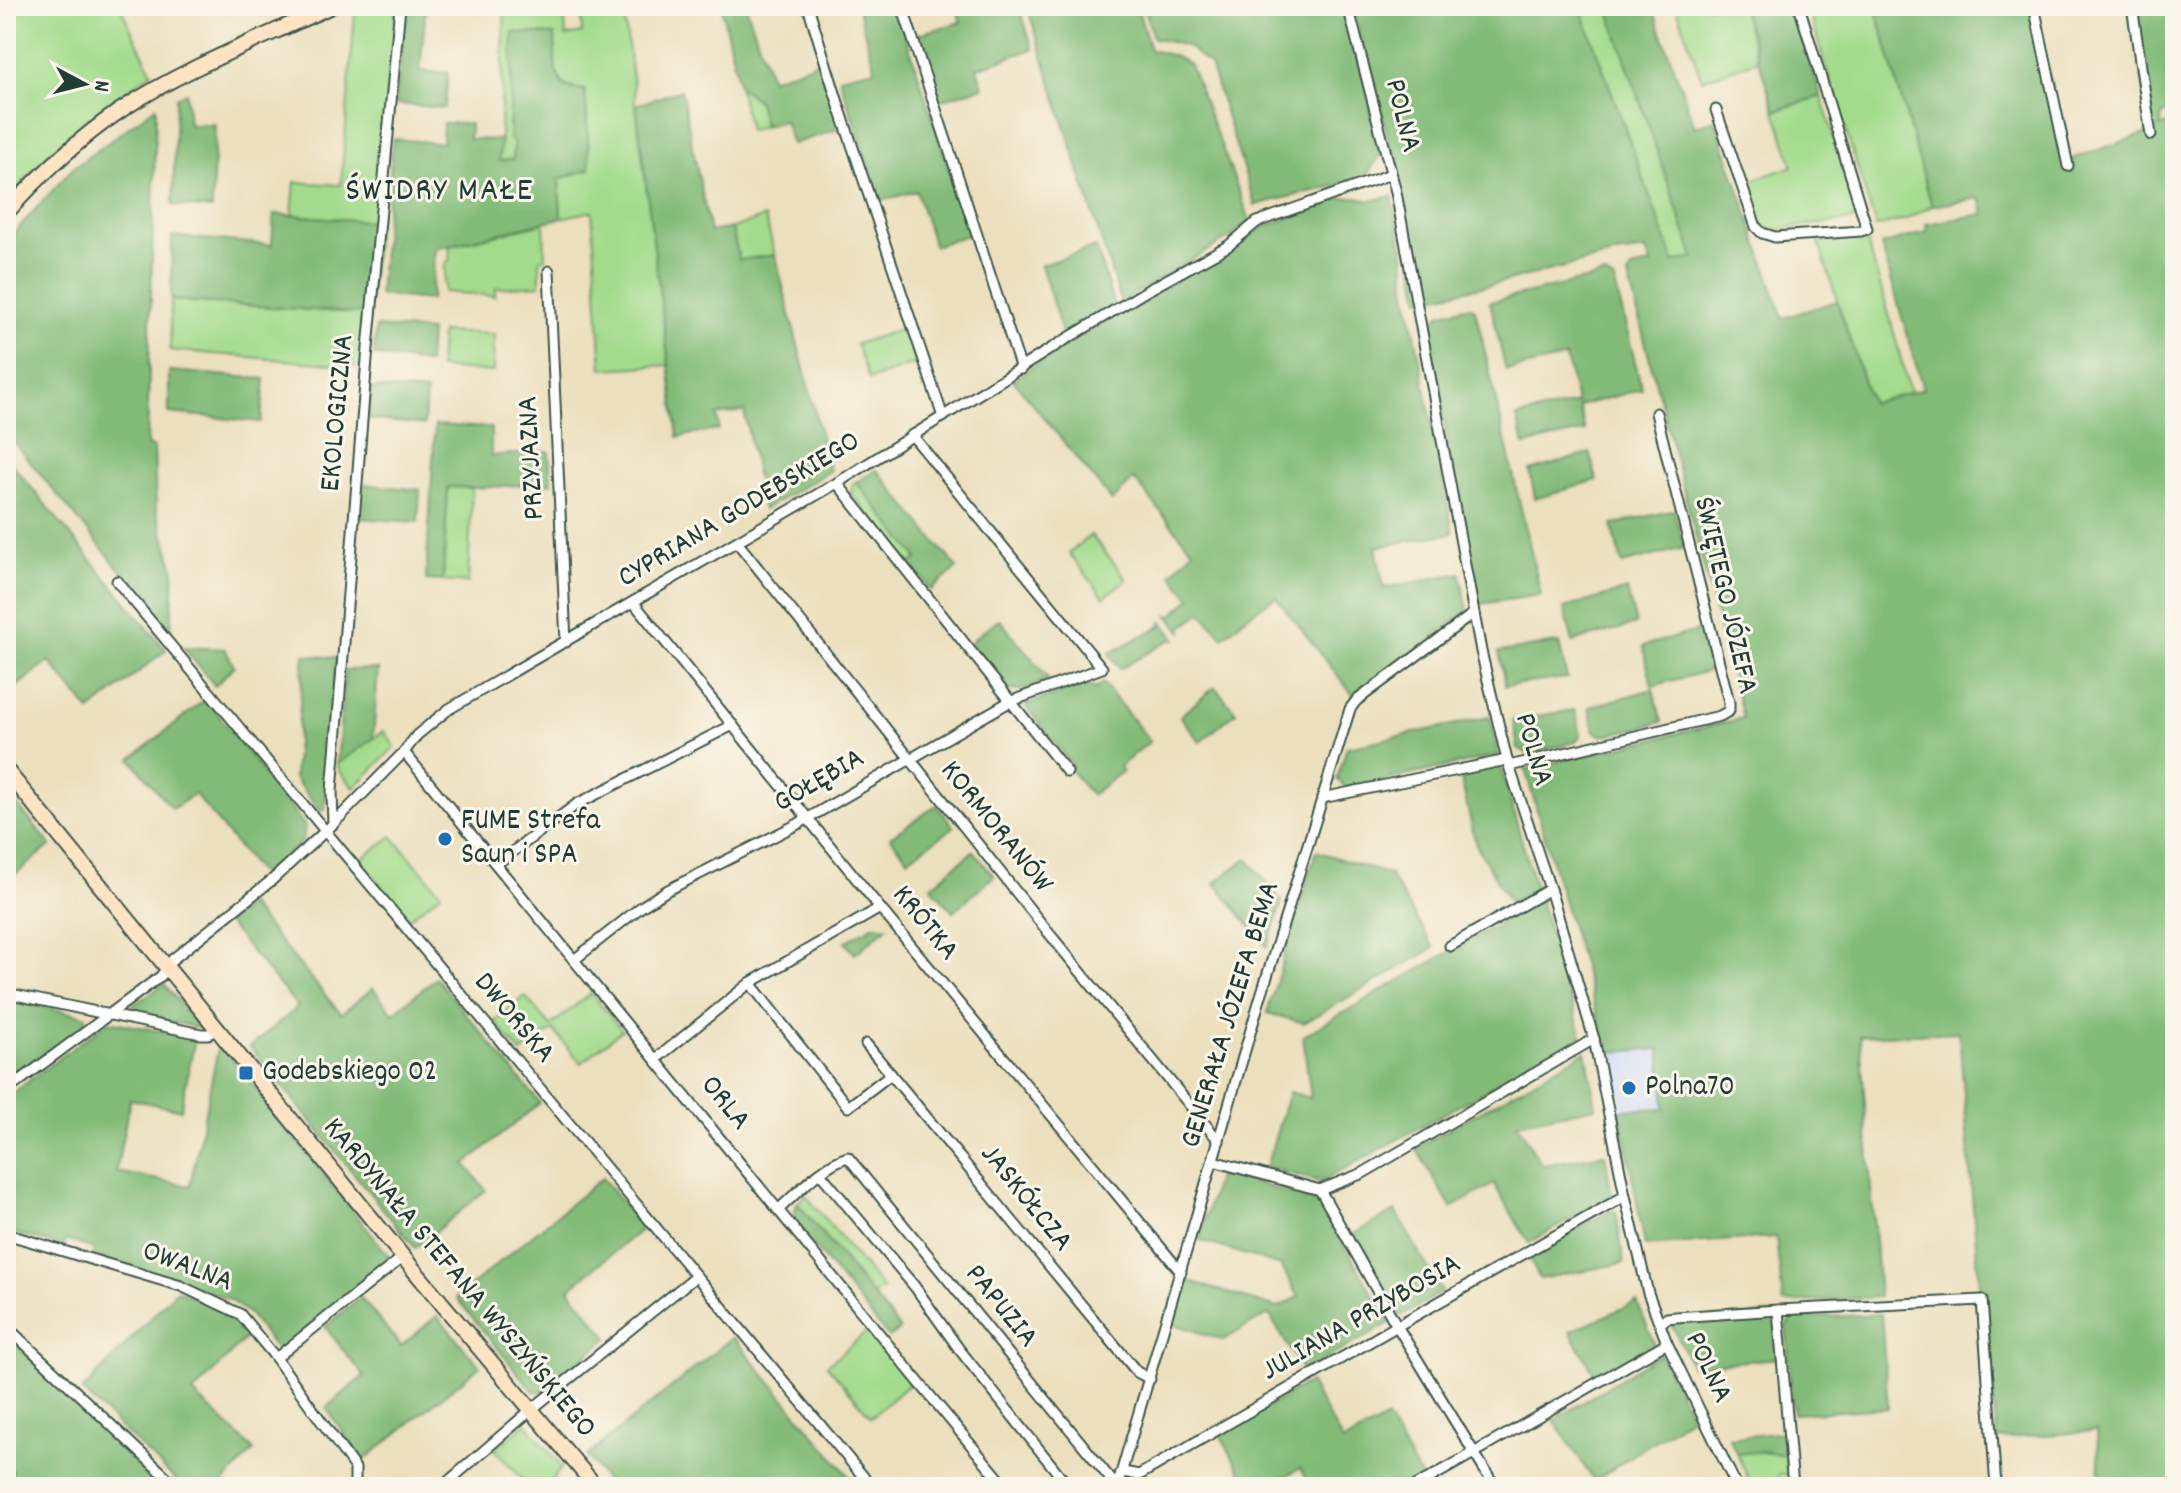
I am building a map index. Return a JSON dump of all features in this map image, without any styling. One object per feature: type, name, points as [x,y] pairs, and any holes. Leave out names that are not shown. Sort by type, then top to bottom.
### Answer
[{"type":"main road","points":[[6,213],[62,156],[122,109],[190,71],[331,6]]},
{"type":"main road","name":"KARDYNAŁA STEFANA WYSZYŃSKIEGO","points":[[6,770],[403,1257],[596,1487]]},
{"type":"street","name":"EKOLOGICZNA","points":[[333,824],[332,791],[367,359],[400,6]]},
{"type":"street","points":[[808,6],[943,417]]},
{"type":"street","points":[[902,6],[1021,369]]},
{"type":"street","name":"POLNA","points":[[1348,6],[1391,174],[1474,613],[1508,763],[1550,889],[1594,1039],[1648,1293],[1667,1343],[1737,1487]]},
{"type":"street","points":[[1716,110],[1759,231],[1775,237],[1867,229],[1799,6]]},
{"type":"street","points":[[2034,6],[2068,166]]},
{"type":"street","points":[[2132,6],[2151,135]]},
{"type":"street","name":"CYPRIANA GODEBSKIEGO","points":[[6,1091],[161,976],[173,959],[272,880],[333,824],[417,735],[449,709],[837,483],[1148,290],[1228,246],[1257,222],[1391,174]]},
{"type":"street","name":"PRZYJAZNA","points":[[549,271],[566,642]]},
{"type":"street","name":"ŚWIĘTEGO JÓZEFA","points":[[1508,763],[1720,716],[1729,711],[1656,413]]},
{"type":"street","name":"GOŁĘBIA","points":[[574,960],[666,891],[808,817],[1009,702],[1102,668],[912,435]]},
{"type":"street","points":[[837,483],[1067,772]]},
{"type":"street","name":"KORMORANÓW","points":[[737,542],[1038,920],[1219,1141]]},
{"type":"street","name":"DWORSKA","points":[[117,581],[872,1487]]},
{"type":"street","name":"KRÓTKA","points":[[634,603],[880,908],[1181,1272]]},
{"type":"street","name":"GENERAŁA JÓZEFA BEMA","points":[[1117,1487],[1260,999],[1350,709],[1356,701],[1474,613]]},
{"type":"street","points":[[496,864],[577,804],[733,725]]},
{"type":"street","name":"ORLA","points":[[404,752],[1006,1487]]},
{"type":"street","points":[[1322,798],[1508,763]]},
{"type":"street","points":[[1450,946],[1550,889]]},
{"type":"street","points":[[656,1059],[750,983],[880,908]]},
{"type":"street","points":[[750,983],[848,1107],[891,1074]]},
{"type":"street","points":[[6,993],[201,1034],[219,1029]]},
{"type":"street","points":[[1213,1161],[1320,1190],[1363,1173],[1594,1039]]},
{"type":"street","name":"JASKÓŁCZA","points":[[866,1044],[1137,1372],[1150,1379]]},
{"type":"street","name":"PAPUZIA","points":[[820,1173],[848,1157],[1117,1487]]},
{"type":"street","points":[[779,1209],[820,1173],[915,1287],[959,1349],[1069,1487]]},
{"type":"street","points":[[1320,1190],[1397,1326],[1495,1487]]},
{"type":"street","name":"JULIANA PRZYBOSIA","points":[[1123,1472],[1139,1475],[1625,1196]]},
{"type":"street","name":"OWALNA","points":[[6,1234],[181,1286],[240,1314],[276,1358],[355,1468],[355,1487]]},
{"type":"street","points":[[276,1358],[403,1257]]},
{"type":"street","points":[[442,1487],[532,1409],[696,1276]]},
{"type":"street","points":[[1661,1323],[1667,1318],[1676,1317],[1982,1300],[1996,1487]]},
{"type":"street","points":[[1778,1310],[1793,1487]]},
{"type":"street","points":[[6,1326],[177,1487]]},
{"type":"street","points":[[1414,1487],[1667,1343]]},
{"type":"shaded area","points":[[1660,1049],[1665,1108],[1620,1110],[1608,1052]]},
{"type":"green space","points":[[6,6],[120,6],[152,73],[84,122],[6,200]]},
{"type":"green space","points":[[373,6],[397,6],[377,222],[292,215],[295,182],[341,185],[355,13]]},
{"type":"green space","points":[[405,6],[426,6],[420,71],[448,73],[445,108],[396,104]]},
{"type":"green space","points":[[505,6],[564,6],[566,36],[582,33],[581,7],[623,6],[669,365],[602,369],[592,211],[561,218],[559,178],[590,169],[585,90],[568,86],[557,73],[514,144],[514,159],[499,162]]},
{"type":"green space","points":[[721,6],[746,6],[771,79],[820,61],[841,128],[792,144],[784,121],[764,126],[758,101],[739,86]]},
{"type":"green space","points":[[857,6],[896,6],[970,234],[934,246],[916,191],[880,201],[839,77],[875,69]]},
{"type":"green space","points":[[956,6],[1019,6],[1033,49],[977,68],[983,87],[937,101],[915,35],[961,22]]},
{"type":"green space","points":[[1027,6],[1137,6],[1150,50],[1175,56],[1190,65],[1250,220],[1237,233],[1121,302]]},
{"type":"green space","points":[[1144,6],[1344,6],[1381,154],[1364,179],[1255,205],[1210,65],[1187,46],[1153,38]]},
{"type":"green space","points":[[1351,6],[1580,6],[1674,262],[1694,258],[1607,6],[1652,6],[1695,127],[1715,119],[1783,318],[1837,301],[1871,403],[1923,389],[1881,245],[1927,232],[1926,224],[1984,214],[1980,198],[1932,206],[1875,6],[2032,6],[2069,160],[2148,133],[2135,6],[2165,6],[2175,30],[2175,106],[2162,116],[2160,127],[2175,121],[2175,1487],[2011,1487],[2100,1479],[2097,1431],[1997,1439],[1985,1294],[1980,1296],[1959,1032],[1860,1036],[1879,1297],[1783,1303],[1776,1237],[1645,1246],[1620,1110],[1665,1108],[1660,1049],[1608,1052],[1525,769],[1743,718],[1628,276],[1631,269],[1651,264],[1646,250],[1617,254],[1420,299],[1393,157]]},
{"type":"green space","points":[[1580,6],[1607,6],[1695,259],[1674,263]]},
{"type":"green space","points":[[1676,6],[1741,6],[1758,60],[1702,80]]},
{"type":"green space","points":[[1741,6],[1793,6],[1821,96],[1775,111]]},
{"type":"green space","points":[[1807,6],[1875,6],[1932,206],[1907,219],[1876,227]]},
{"type":"green space","points":[[513,32],[555,35],[556,70],[561,82],[567,87],[585,90],[590,169],[559,179],[561,218],[435,249],[431,300],[379,295],[393,139],[442,143],[443,123],[470,124],[469,139],[501,140],[499,161],[513,159],[514,144],[509,138]]},
{"type":"green space","points":[[739,86],[758,101],[764,126],[749,131]]},
{"type":"green space","points":[[681,90],[710,232],[732,228],[739,260],[775,255],[830,471],[763,510],[744,411],[717,415],[719,429],[678,437],[636,105]]},
{"type":"green space","points":[[186,92],[189,125],[215,124],[212,209],[173,205],[176,97]]},
{"type":"green space","points":[[1821,96],[1857,212],[1852,220],[1769,230],[1761,226],[1746,182],[1793,166],[1775,111]]},
{"type":"green space","points":[[156,107],[147,445],[154,448],[156,510],[174,569],[171,631],[6,433],[6,242],[72,169]]},
{"type":"green space","points":[[1392,196],[1404,254],[1406,287],[1453,533],[1376,547],[1384,588],[1460,573],[1468,611],[1354,696],[1276,597],[1223,637],[1201,612],[1182,628],[1183,633],[1168,615],[1171,616],[1191,598],[1171,574],[1193,551],[1134,479],[1112,501],[1013,380],[1067,344],[1263,227],[1341,198],[1359,197],[1370,201]]},
{"type":"green space","points":[[274,214],[377,222],[368,314],[171,300],[172,236],[272,245]]},
{"type":"green space","points":[[765,217],[775,255],[739,260],[732,228]]},
{"type":"green space","points":[[544,223],[545,259],[540,260],[540,285],[496,288],[495,296],[444,292],[445,263],[449,261],[450,246]]},
{"type":"green space","points":[[1865,235],[1910,393],[1871,404],[1818,241]]},
{"type":"green space","points":[[1096,247],[1114,306],[1063,336],[1041,265]]},
{"type":"green space","points":[[1605,275],[1614,280],[1642,389],[1579,406],[1585,431],[1524,445],[1517,417],[1577,403],[1566,357],[1506,371],[1490,302]]},
{"type":"green space","points":[[171,300],[368,314],[362,367],[170,350]]},
{"type":"green space","points":[[1469,306],[1475,309],[1541,595],[1479,604],[1425,323],[1434,321],[1440,314]]},
{"type":"green space","points":[[376,327],[430,331],[428,363],[374,356]]},
{"type":"green space","points":[[905,328],[917,363],[869,380],[856,344]]},
{"type":"green space","points":[[441,332],[494,334],[493,372],[439,368]]},
{"type":"green space","points":[[169,371],[265,379],[261,422],[169,413]]},
{"type":"green space","points":[[371,388],[426,392],[424,425],[368,419]]},
{"type":"green space","points":[[435,425],[491,428],[491,456],[549,451],[551,483],[448,487],[443,581],[426,580]]},
{"type":"green space","points":[[1590,453],[1597,480],[1535,499],[1530,471]]},
{"type":"green space","points":[[6,457],[166,650],[90,711],[49,661],[16,687],[6,675]]},
{"type":"green space","points":[[877,470],[957,568],[931,590],[910,564],[918,558],[856,482]]},
{"type":"green space","points":[[856,482],[918,558],[910,564],[851,493]]},
{"type":"green space","points":[[362,484],[420,490],[418,522],[359,518]]},
{"type":"green space","points":[[448,486],[472,488],[468,583],[443,581]]},
{"type":"green space","points":[[1674,510],[1684,548],[1622,564],[1612,525]]},
{"type":"green space","points":[[1091,535],[1127,579],[1104,597],[1069,553]]},
{"type":"green space","points":[[1627,590],[1636,624],[1573,642],[1564,608]]},
{"type":"green space","points":[[999,619],[1049,679],[1026,689],[1010,691],[972,645],[972,640]]},
{"type":"green space","points":[[1162,622],[1176,639],[1120,669],[1109,653],[1161,626]]},
{"type":"green space","points":[[1705,629],[1716,669],[1652,686],[1643,646]]},
{"type":"green space","points":[[1559,643],[1567,678],[1505,686],[1499,652]]},
{"type":"green space","points":[[183,647],[225,649],[234,666],[215,686]]},
{"type":"green space","points":[[304,655],[336,658],[325,810],[320,811],[294,778]]},
{"type":"green space","points":[[378,669],[373,739],[337,764],[345,670]]},
{"type":"green space","points":[[1103,683],[1150,741],[1119,767],[1123,771],[1091,795],[1070,769],[1072,765],[1025,705],[1084,684],[1096,689]]},
{"type":"green space","points":[[1215,687],[1236,712],[1200,742],[1180,716]]},
{"type":"green space","points":[[1653,689],[1662,722],[1603,736],[1594,731],[1589,707]]},
{"type":"green space","points":[[206,699],[305,826],[303,841],[261,875],[195,794],[172,809],[131,759]]},
{"type":"green space","points":[[1575,710],[1581,734],[1576,742],[1528,754],[1518,748],[1513,720]]},
{"type":"green space","points":[[1490,717],[1499,755],[1347,789],[1337,779],[1347,747]]},
{"type":"green space","points":[[384,731],[395,747],[354,788],[337,764]]},
{"type":"green space","points":[[1500,765],[1536,890],[1510,903],[1476,845],[1460,775]]},
{"type":"green space","points":[[9,795],[51,845],[6,882],[6,798]]},
{"type":"green space","points":[[937,805],[954,827],[908,859],[890,837]]},
{"type":"green space","points":[[392,836],[441,893],[408,919],[360,860]]},
{"type":"green space","points":[[973,851],[994,876],[953,912],[931,886]]},
{"type":"green space","points":[[1316,851],[1390,875],[1434,948],[1304,1023],[1267,1013]]},
{"type":"green space","points":[[1247,858],[1282,902],[1267,947],[1215,883]]},
{"type":"green space","points":[[1540,900],[1582,1037],[1321,1182],[1266,1167],[1289,1092],[1311,1098],[1303,1036]]},
{"type":"green space","points":[[249,905],[341,1014],[373,988],[393,1013],[436,978],[540,1103],[465,1164],[486,1190],[415,1248],[250,1047],[298,1007],[227,923]]},
{"type":"green space","points":[[874,925],[887,927],[855,954],[845,942]]},
{"type":"green space","points":[[164,984],[200,1028],[123,1012]]},
{"type":"green space","points":[[591,993],[622,1030],[581,1063],[553,1030],[521,1053],[494,1021],[525,996],[550,1026]]},
{"type":"green space","points":[[6,999],[86,1016],[85,1027],[6,1085]]},
{"type":"green space","points":[[109,1021],[195,1038],[181,1110],[130,1099],[116,1172],[190,1186],[219,1043],[392,1260],[278,1352],[249,1314],[229,1299],[151,1272],[93,1257],[94,1249],[67,1240],[63,1246],[6,1231],[6,1098]]},
{"type":"green space","points":[[1586,1051],[1596,1107],[1517,1123],[1542,1165],[1605,1154],[1612,1196],[1529,1243],[1494,1184],[1451,1208],[1416,1148]]},
{"type":"green space","points":[[1219,1171],[1320,1203],[1390,1323],[1303,1372],[1269,1314],[1223,1340],[1174,1324],[1186,1280],[1277,1308],[1299,1297],[1281,1266],[1199,1240]]},
{"type":"green space","points":[[602,1178],[643,1228],[569,1289],[608,1338],[541,1392],[533,1391],[456,1298]]},
{"type":"green space","points":[[806,1195],[883,1289],[873,1296],[797,1203]]},
{"type":"green space","points":[[797,1203],[900,1329],[889,1338],[793,1221]]},
{"type":"green space","points":[[1395,1211],[1442,1292],[1399,1317],[1352,1235]]},
{"type":"green space","points":[[1609,1211],[1616,1212],[1624,1263],[1540,1279],[1528,1257]]},
{"type":"green space","points":[[177,1290],[226,1312],[249,1334],[193,1393],[254,1450],[219,1487],[183,1487],[82,1391]]},
{"type":"green space","points":[[360,1297],[401,1346],[437,1316],[480,1366],[363,1461],[326,1408],[364,1376],[325,1327]]},
{"type":"green space","points":[[1637,1302],[1655,1345],[1596,1377],[1570,1331]]},
{"type":"green space","points":[[1775,1314],[1778,1358],[1692,1366],[1670,1321]]},
{"type":"green space","points":[[1881,1314],[1888,1408],[1793,1414],[1786,1326],[1792,1319]]},
{"type":"green space","points":[[869,1330],[910,1383],[871,1417],[827,1365]]},
{"type":"green space","points":[[6,1335],[169,1487],[6,1487],[6,1479],[13,1472],[6,1465]]},
{"type":"green space","points":[[733,1337],[858,1487],[611,1487],[587,1456]]},
{"type":"green space","points":[[1660,1354],[1692,1416],[1594,1481],[1554,1420]]},
{"type":"green space","points":[[1309,1382],[1343,1442],[1387,1418],[1421,1478],[1405,1487],[1312,1487],[1300,1468],[1267,1487],[1249,1487],[1220,1434]]},
{"type":"green space","points":[[526,1423],[562,1468],[546,1487],[529,1487],[495,1449]]},
{"type":"green space","points":[[1784,1432],[1785,1455],[1764,1451],[1737,1454],[1729,1438]]},
{"type":"green space","points":[[1753,1451],[1785,1455],[1788,1475],[1779,1475],[1777,1487],[1752,1487],[1737,1454]]},
{"type":"place","name":"FUME Strefa Saun i SPA","points":[[445,839]]},
{"type":"place","name":"Godebskiego 02","points":[[246,1073]]},
{"type":"place","name":"Polna70","points":[[1629,1088]]},
{"type":"district","name":"ŚWIDRY MAŁE","points":[[440,192]]}]
